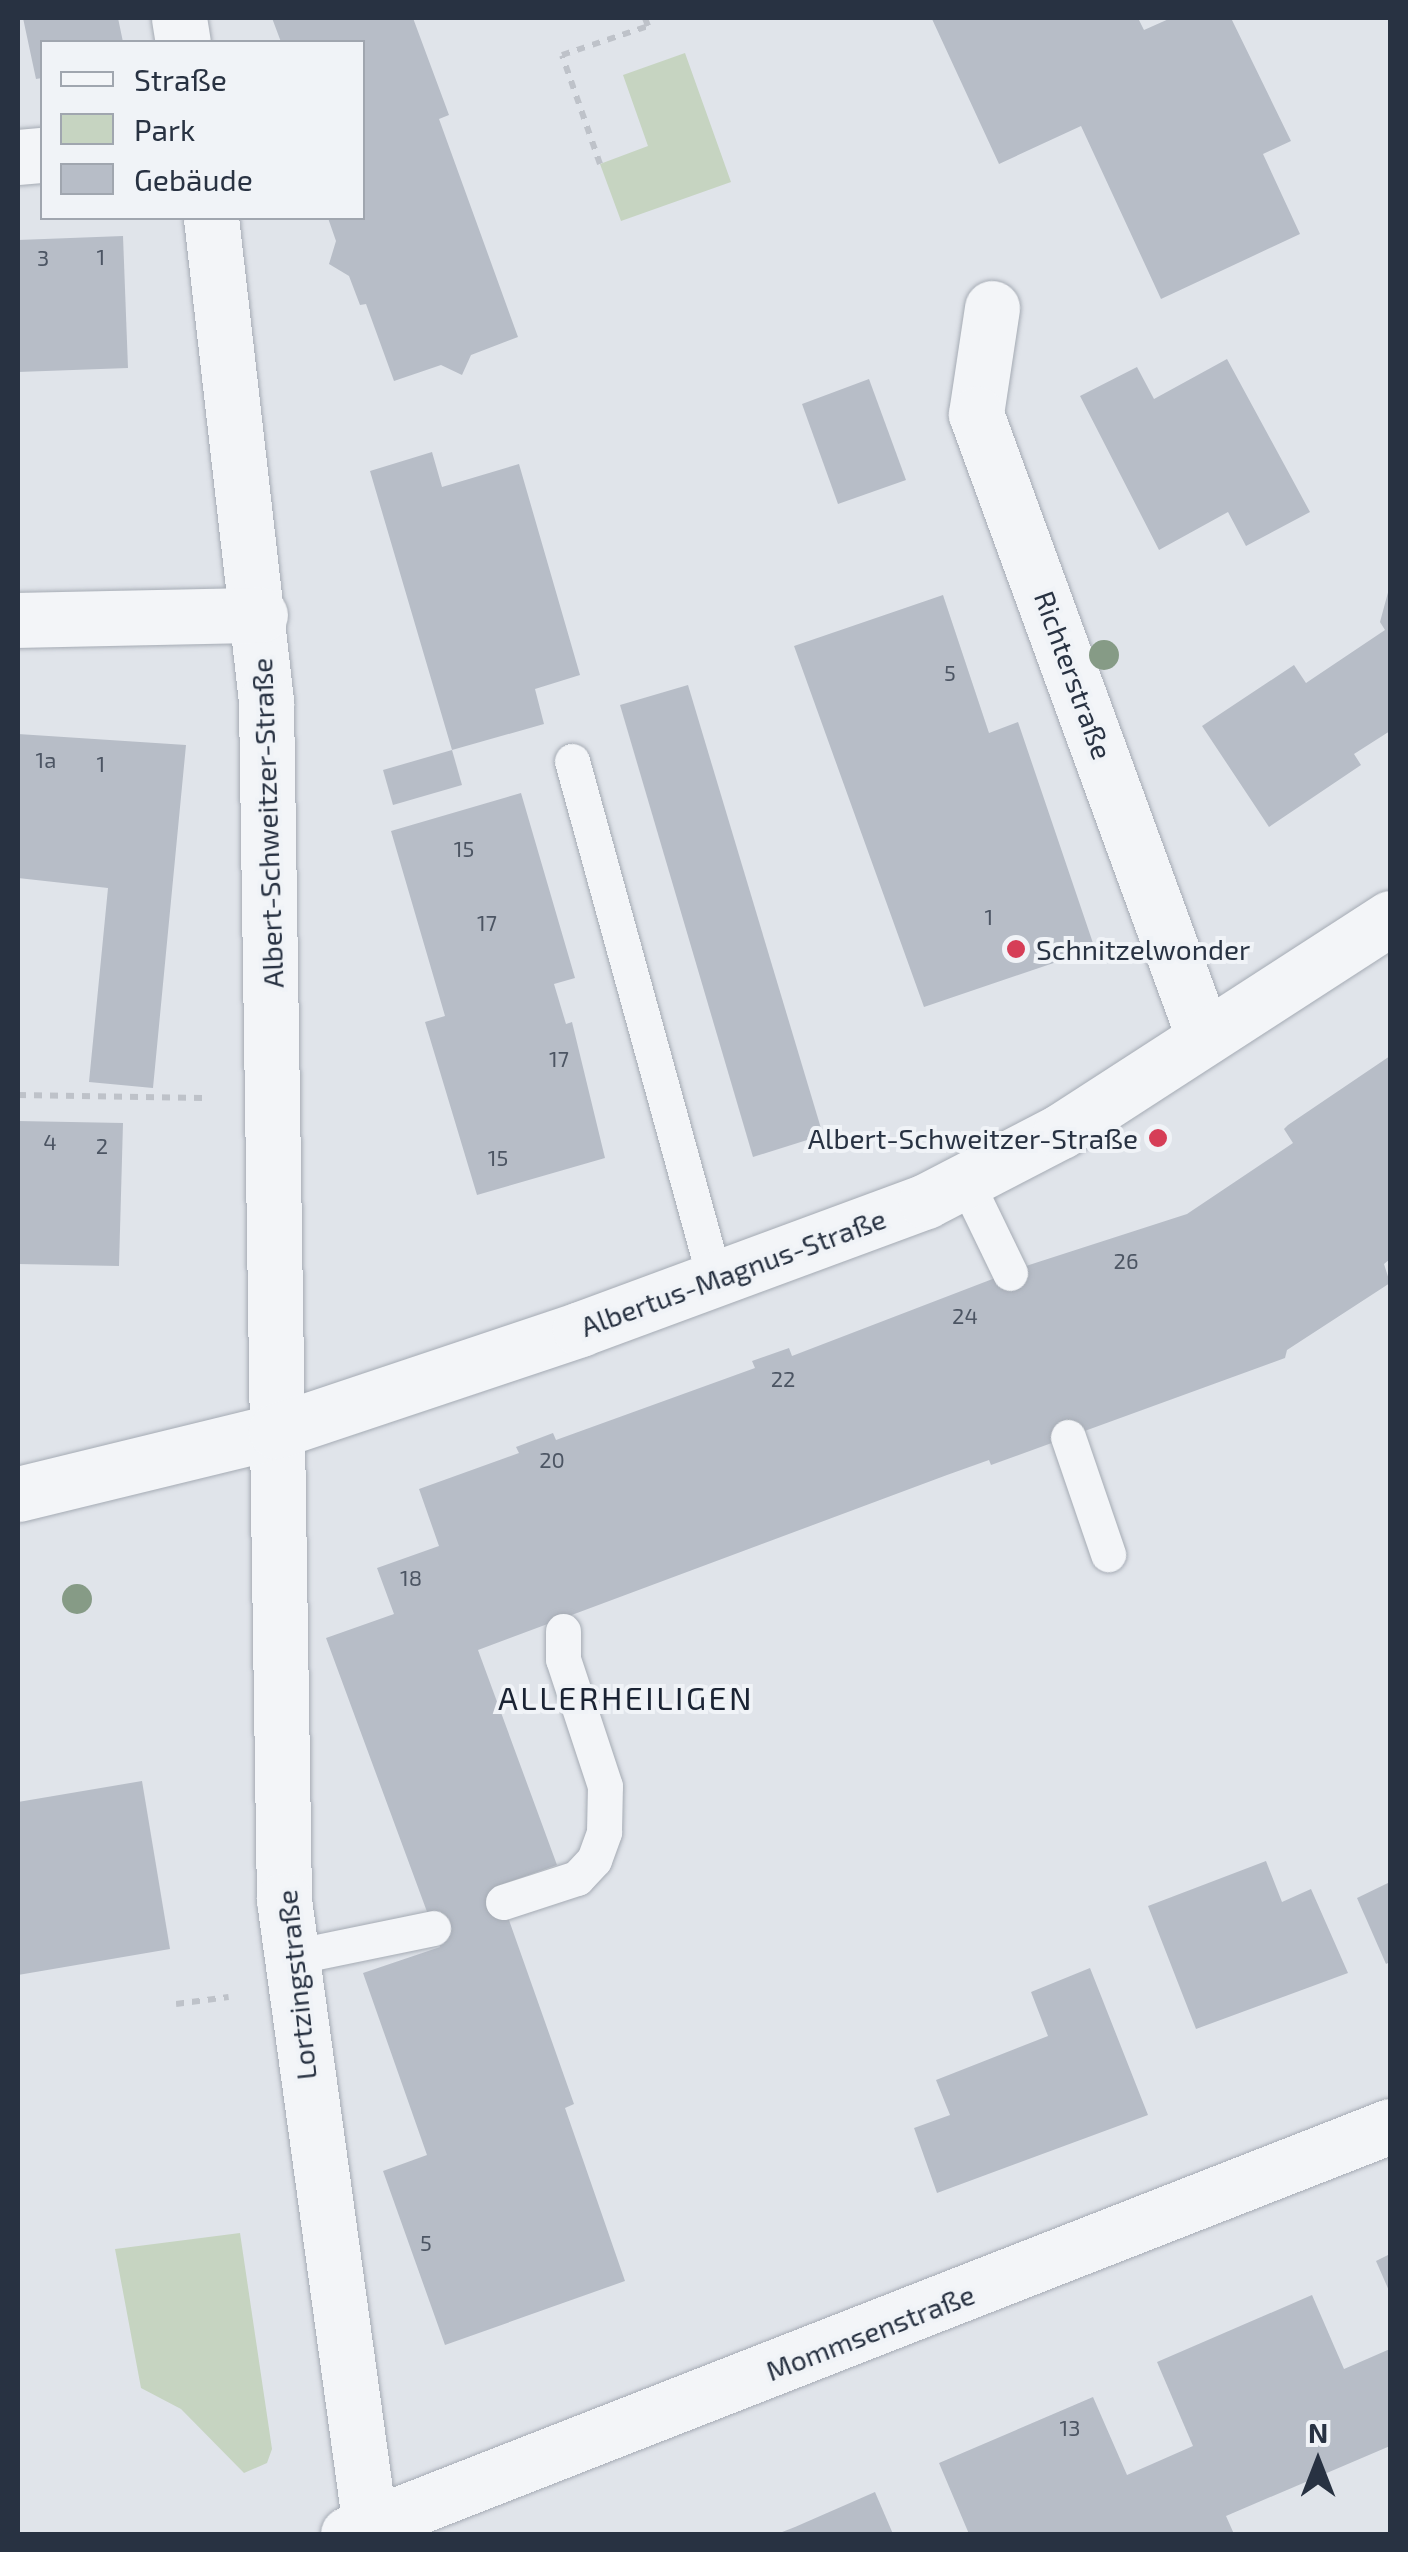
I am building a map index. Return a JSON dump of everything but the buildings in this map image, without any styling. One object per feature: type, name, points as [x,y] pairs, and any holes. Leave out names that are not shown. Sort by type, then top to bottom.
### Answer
[{"type":"street","name":"Albert-Schweitzer-Straße","points":[[211,220],[260,615],[275,1099],[276,1431]]},
{"type":"street","name":"Richterstraße","points":[[992,308],[976,414],[1204,1038]]},
{"type":"street","points":[[18,620],[260,615]]},
{"type":"street","name":"Albertus-Magnus-Straße","points":[[18,1494],[276,1431],[715,1280],[966,1182],[1061,1131],[1390,918]]},
{"type":"street","name":"Lortzingstraße","points":[[276,1431],[284,1900],[363,2533]]},
{"type":"street","name":"Mommsenstraße","points":[[363,2533],[1390,2126]]},
{"type":"lane","points":[[572,761],[715,1280]]},
{"type":"lane","points":[[966,1182],[1010,1273]]},
{"type":"lane","points":[[1068,1437],[1108,1554]]},
{"type":"lane","points":[[502,1902],[576,1878],[594,1860],[604,1832],[605,1786],[563,1659],[563,1631]]},
{"type":"lane","points":[[292,1957],[433,1928]]},
{"type":"path","points":[[600,164],[562,55],[648,26],[645,18]]},
{"type":"path","points":[[18,1095],[275,1099]]},
{"type":"path","points":[[176,2004],[196,2000]]},
{"type":"green space","points":[[685,53],[731,182],[621,221],[600,164],[648,146],[623,75]]},
{"type":"green space","points":[[240,2233],[272,2449],[267,2463],[244,2473],[181,2409],[141,2388],[115,2249]]},
{"type":"place","name":"Schnitzelwonder","points":[[1016,949]]},
{"type":"place","name":"Albert-Schweitzer-Straße","points":[[1158,1138]]},
{"type":"district","name":"ALLERHEILIGEN","points":[[626,1697]]}]
